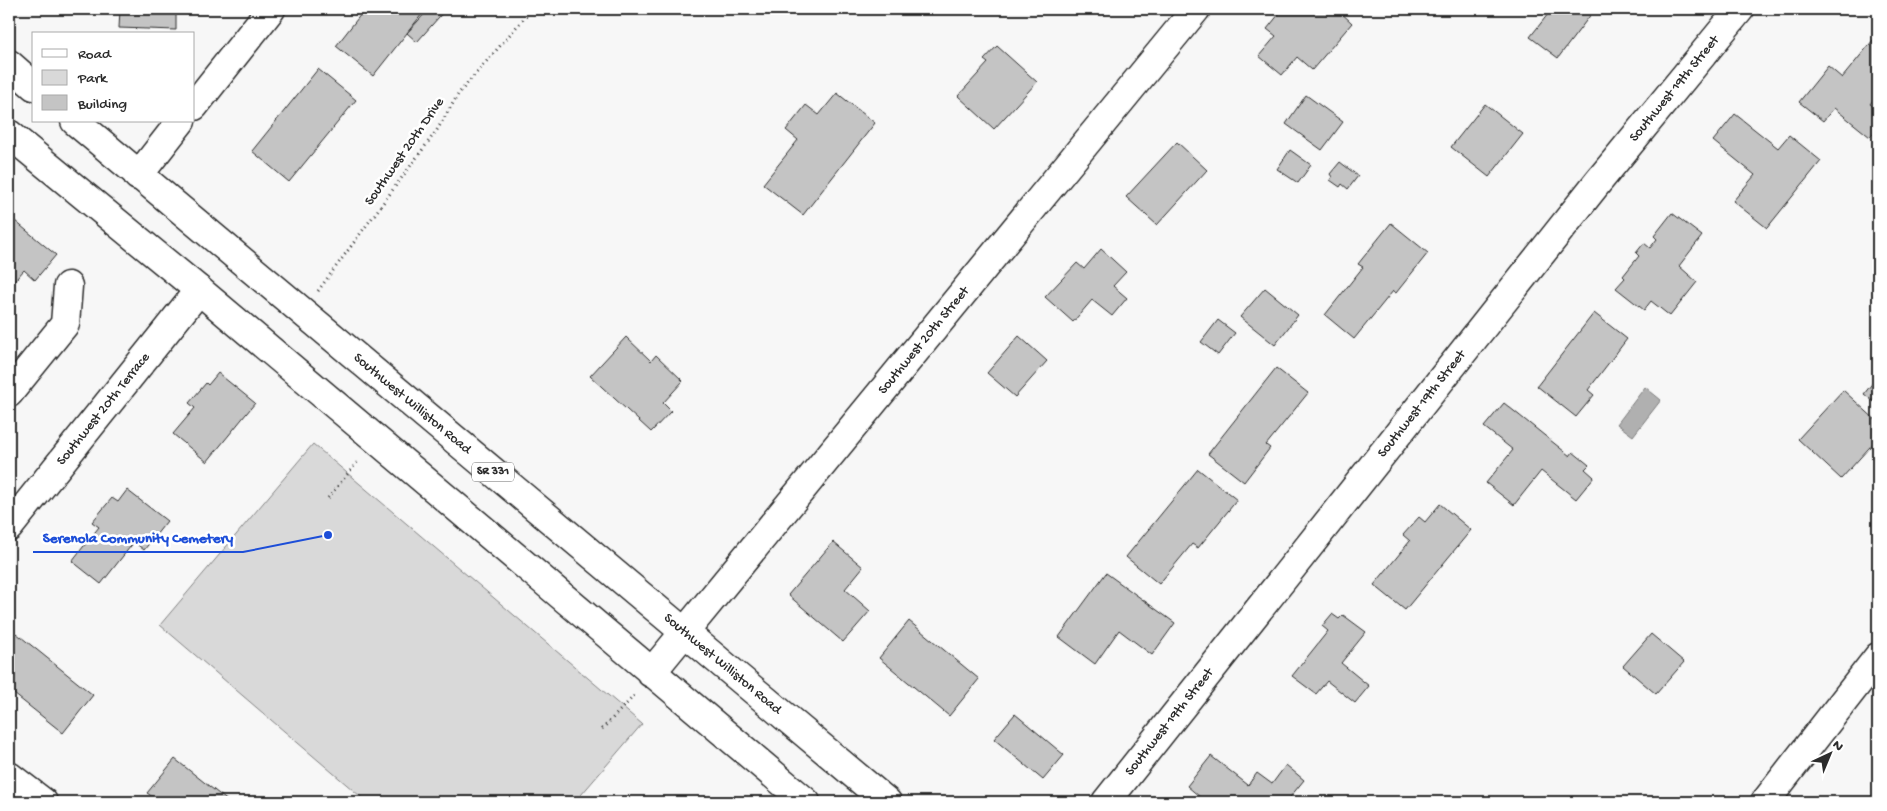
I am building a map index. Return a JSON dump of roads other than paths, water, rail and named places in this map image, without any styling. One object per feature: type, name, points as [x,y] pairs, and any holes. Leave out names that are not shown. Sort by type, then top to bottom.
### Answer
[{"type":"main road","points":[[195,105],[271,9]]},
{"type":"main road","name":"Southwest 20th Street","points":[[651,673],[1196,9]]},
{"type":"main road","name":"Southwest 19th Street","points":[[1106,802],[1592,190],[1740,9]]},
{"type":"main road","points":[[9,64],[32,84]]},
{"type":"main road","name":"Southwest Williston Road","points":[[76,122],[138,176],[887,802]]},
{"type":"main road","points":[[138,176],[180,122]]},
{"type":"main road","points":[[9,134],[198,290],[806,802]]},
{"type":"main road","points":[[9,394],[65,324],[68,286]]},
{"type":"main road","name":"Southwest 20th Terrace","points":[[9,527],[198,290]]},
{"type":"main road","points":[[1765,802],[1878,657]]},
{"type":"main road","points":[[9,776],[42,802]]},
{"type":"place","name":"Serenola Community Cemetery","points":[[328,535]]}]
